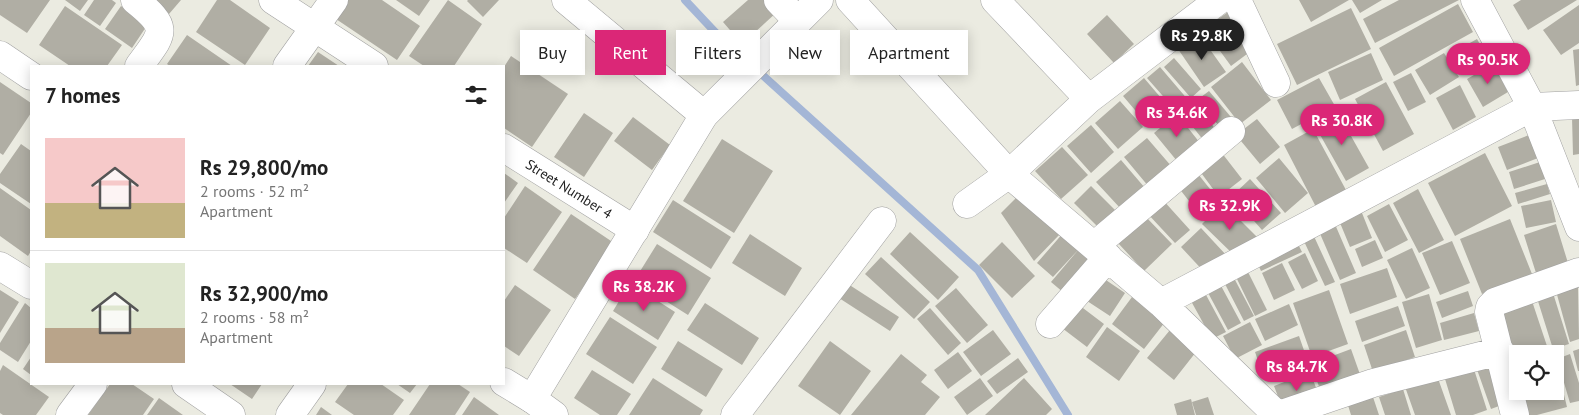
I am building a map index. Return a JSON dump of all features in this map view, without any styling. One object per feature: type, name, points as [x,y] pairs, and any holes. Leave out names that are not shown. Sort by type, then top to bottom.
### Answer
[{"type":"street","points":[[135,0],[151,12],[160,26],[159,38],[140,65]]},
{"type":"street","points":[[273,0],[372,65]]},
{"type":"street","points":[[288,65],[334,0]]},
{"type":"street","points":[[566,0],[704,115]]},
{"type":"street","points":[[778,0],[798,21]]},
{"type":"street","points":[[532,399],[704,115],[819,0]]},
{"type":"street","points":[[850,0],[1009,174],[1161,303],[1272,410],[1280,415],[1373,384],[1500,351]]},
{"type":"street","points":[[995,0],[1089,99]]},
{"type":"street","points":[[967,204],[1009,174],[1089,99],[1219,0]]},
{"type":"street","points":[[1237,0],[1276,83]]},
{"type":"street","points":[[1475,0],[1532,107],[1579,227]]},
{"type":"street","points":[[0,55],[30,75]]},
{"type":"street","points":[[1161,303],[1532,107],[1579,105]]},
{"type":"street","points":[[1050,324],[1101,252],[1232,131]]},
{"type":"street","name":"Street Number 4","points":[[505,149],[634,230]]},
{"type":"street","points":[[735,415],[882,222]]},
{"type":"street","points":[[0,266],[30,284]]},
{"type":"street","points":[[1515,415],[1489,312],[1490,307],[1495,302],[1579,272]]},
{"type":"street","points":[[505,383],[554,415]]},
{"type":"street","points":[[70,415],[92,385]]},
{"type":"street","points":[[187,385],[231,415]]},
{"type":"street","points":[[290,415],[311,385]]},
{"type":"building","points":[[0,0],[50,0],[27,33],[0,15]]},
{"type":"building","points":[[65,0],[88,0],[80,11]]},
{"type":"building","points":[[94,0],[112,0],[116,3],[100,26],[84,15]]},
{"type":"building","points":[[153,0],[181,0],[169,14]]},
{"type":"building","points":[[217,0],[230,0],[270,28],[245,65],[196,32]]},
{"type":"building","points":[[345,0],[382,0],[420,26],[397,60],[333,17]]},
{"type":"building","points":[[396,0],[430,0],[419,16]]},
{"type":"building","points":[[448,0],[482,24],[455,65],[422,65],[409,56]]},
{"type":"building","points":[[468,0],[499,0],[483,17]]},
{"type":"building","points":[[748,0],[766,0],[777,12],[757,30],[730,30],[723,22]]},
{"type":"building","points":[[1299,0],[1349,0],[1311,22]]},
{"type":"building","points":[[1352,0],[1382,0],[1360,13]]},
{"type":"building","points":[[1399,0],[1459,0],[1375,43],[1363,19]]},
{"type":"building","points":[[1521,0],[1577,0],[1528,30],[1513,5]]},
{"type":"building","points":[[1458,4],[1473,32],[1394,76],[1379,48]]},
{"type":"building","points":[[1579,5],[1579,43],[1561,55],[1543,30]]},
{"type":"building","points":[[65,6],[122,45],[108,65],[69,65],[39,45]]},
{"type":"building","points":[[121,6],[148,24],[132,48],[105,29]]},
{"type":"building","points":[[1351,8],[1371,49],[1297,85],[1277,44]]},
{"type":"building","points":[[1228,12],[1255,48],[1231,66],[1204,29]]},
{"type":"building","points":[[1107,15],[1134,44],[1114,63],[1087,34]]},
{"type":"building","points":[[1199,34],[1226,72],[1204,87],[1178,49]]},
{"type":"building","points":[[187,35],[231,65],[168,65],[167,64]]},
{"type":"building","points":[[1477,39],[1489,61],[1462,75],[1450,54]]},
{"type":"building","points":[[1579,49],[1579,85],[1576,86],[1573,50]]},
{"type":"building","points":[[318,52],[338,65],[309,65]]},
{"type":"building","points":[[1371,53],[1383,80],[1340,100],[1328,72]]},
{"type":"building","points":[[1444,53],[1459,77],[1430,95],[1415,70]]},
{"type":"building","points":[[511,56],[520,62],[520,75],[540,75],[568,94],[532,147],[505,129],[505,65]]},
{"type":"building","points":[[1174,58],[1201,89],[1191,98],[1164,67]]},
{"type":"building","points":[[1242,62],[1271,100],[1240,124],[1211,87]]},
{"type":"building","points":[[1493,64],[1508,92],[1483,107],[1467,79]]},
{"type":"building","points":[[1160,67],[1189,101],[1177,112],[1147,78]]},
{"type":"building","points":[[1411,73],[1426,102],[1408,111],[1393,82]]},
{"type":"building","points":[[1144,78],[1167,105],[1146,123],[1123,96]]},
{"type":"building","points":[[1319,78],[1335,106],[1292,129],[1277,100]]},
{"type":"building","points":[[0,82],[30,102],[30,114],[3,155],[0,153]]},
{"type":"building","points":[[1386,82],[1414,134],[1383,151],[1355,99]]},
{"type":"building","points":[[1460,85],[1476,117],[1453,130],[1436,98]]},
{"type":"building","points":[[1209,91],[1236,123],[1224,132],[1197,100]]},
{"type":"building","points":[[1120,101],[1143,127],[1118,149],[1095,123]]},
{"type":"building","points":[[1194,102],[1217,131],[1204,141],[1181,112]]},
{"type":"building","points":[[1337,111],[1369,168],[1346,181],[1314,124]]},
{"type":"building","points":[[584,113],[613,133],[584,177],[554,157]]},
{"type":"building","points":[[1177,114],[1200,143],[1177,161],[1154,133]]},
{"type":"building","points":[[633,117],[670,145],[652,170],[614,141]]},
{"type":"building","points":[[1572,117],[1579,117],[1579,154],[1573,155]]},
{"type":"building","points":[[1257,119],[1280,147],[1260,164],[1236,135]]},
{"type":"building","points":[[1091,125],[1114,152],[1091,173],[1067,146]]},
{"type":"building","points":[[1313,129],[1346,190],[1316,207],[1284,145]]},
{"type":"building","points":[[1529,135],[1538,158],[1507,170],[1498,147]]},
{"type":"building","points":[[1147,138],[1172,167],[1149,187],[1124,157]]},
{"type":"building","points":[[722,139],[773,171],[734,233],[683,201]]},
{"type":"building","points":[[21,144],[30,150],[30,203],[0,183],[0,174]]},
{"type":"building","points":[[1062,147],[1088,175],[1061,199],[1035,171]]},
{"type":"building","points":[[1218,148],[1242,179],[1219,197],[1196,166]]},
{"type":"building","points":[[1485,153],[1512,206],[1455,236],[1428,183]]},
{"type":"building","points":[[1279,158],[1308,193],[1285,213],[1256,178]]},
{"type":"building","points":[[1121,160],[1145,188],[1121,209],[1096,182]]},
{"type":"building","points":[[1540,162],[1545,179],[1514,189],[1509,172]]},
{"type":"building","points":[[1194,169],[1218,199],[1199,214],[1175,183]]},
{"type":"building","points":[[505,174],[518,183],[505,202]]},
{"type":"building","points":[[1250,179],[1281,213],[1262,230],[1232,196]]},
{"type":"building","points":[[1547,184],[1550,194],[1518,204],[1515,193]]},
{"type":"building","points":[[525,186],[562,212],[527,263],[505,249],[505,216]]},
{"type":"building","points":[[1091,186],[1115,210],[1098,227],[1074,203]]},
{"type":"building","points":[[0,188],[30,209],[30,253],[28,256],[0,236]]},
{"type":"building","points":[[1418,189],[1444,240],[1419,253],[1393,203]]},
{"type":"building","points":[[1020,194],[1061,233],[1034,261],[1001,213]]},
{"type":"building","points":[[1162,199],[1190,230],[1175,243],[1147,213]]},
{"type":"building","points":[[673,200],[731,237],[711,269],[653,232]]},
{"type":"building","points":[[1551,200],[1556,222],[1526,228],[1521,206]]},
{"type":"building","points":[[1223,203],[1258,238],[1237,258],[1202,224]]},
{"type":"building","points":[[1389,204],[1408,240],[1385,252],[1367,216]]},
{"type":"building","points":[[1360,208],[1372,238],[1350,247],[1338,218]]},
{"type":"building","points":[[571,214],[614,243],[575,299],[533,270]]},
{"type":"building","points":[[1145,216],[1172,244],[1144,271],[1118,243]]},
{"type":"building","points":[[1510,219],[1532,274],[1482,294],[1460,239]]},
{"type":"building","points":[[1334,222],[1356,273],[1340,280],[1318,229]]},
{"type":"building","points":[[1556,224],[1568,263],[1536,273],[1524,235]]},
{"type":"building","points":[[1201,228],[1227,256],[1207,275],[1181,247]]},
{"type":"building","points":[[910,232],[959,277],[938,300],[890,254]]},
{"type":"building","points":[[1064,232],[1099,262],[1070,298],[1051,282],[1079,249],[1053,277],[1037,263]]},
{"type":"building","points":[[1312,232],[1335,282],[1325,286],[1302,237]]},
{"type":"building","points":[[750,234],[802,268],[785,296],[732,263]]},
{"type":"building","points":[[1296,240],[1302,252],[1261,271],[1256,260]]},
{"type":"building","points":[[1375,240],[1383,258],[1362,267],[1355,249]]},
{"type":"building","points":[[1452,241],[1470,283],[1440,295],[1422,253]]},
{"type":"building","points":[[1002,242],[1035,276],[1012,298],[979,265]]},
{"type":"building","points":[[657,244],[711,278],[688,315],[634,281]]},
{"type":"building","points":[[1412,248],[1430,288],[1406,299],[1387,260]]},
{"type":"building","points":[[1305,253],[1318,281],[1302,289],[1288,262]]},
{"type":"building","points":[[881,257],[930,302],[914,319],[865,274]]},
{"type":"building","points":[[1282,263],[1295,290],[1274,300],[1262,273]]},
{"type":"building","points":[[1387,268],[1397,297],[1350,314],[1340,284]]},
{"type":"building","points":[[1248,272],[1267,310],[1255,316],[1237,279]]},
{"type":"building","points":[[1097,274],[1125,293],[1110,316],[1081,297]]},
{"type":"building","points":[[1234,278],[1254,316],[1244,321],[1225,284]]},
{"type":"building","points":[[1219,282],[1241,323],[1228,330],[1206,289]]},
{"type":"building","points":[[630,283],[675,312],[658,340],[613,311]]},
{"type":"building","points":[[848,284],[899,317],[890,331],[839,298]]},
{"type":"building","points":[[515,285],[551,310],[519,356],[505,347],[505,300]]},
{"type":"building","points":[[1578,285],[1579,339],[1570,342],[1556,291]]},
{"type":"building","points":[[956,288],[988,325],[967,343],[935,306]]},
{"type":"building","points":[[0,290],[19,302],[0,333]]},
{"type":"building","points":[[1329,290],[1348,344],[1312,357],[1293,303]]},
{"type":"building","points":[[1468,291],[1473,306],[1442,318],[1436,302]]},
{"type":"building","points":[[1205,293],[1226,332],[1212,339],[1191,301]]},
{"type":"building","points":[[1553,293],[1569,344],[1552,345],[1537,298]]},
{"type":"building","points":[[1429,294],[1442,340],[1416,348],[1402,302]]},
{"type":"building","points":[[1132,297],[1165,322],[1144,349],[1112,324]]},
{"type":"building","points":[[1531,298],[1547,345],[1509,345],[1509,349],[1496,310]]},
{"type":"building","points":[[1075,302],[1104,324],[1087,347],[1058,325]]},
{"type":"building","points":[[25,303],[30,307],[30,343],[18,362],[0,350],[0,343]]},
{"type":"building","points":[[705,303],[759,338],[742,365],[687,330]]},
{"type":"building","points":[[1289,304],[1298,325],[1265,341],[1255,319]]},
{"type":"building","points":[[1398,306],[1405,326],[1362,342],[1355,321]]},
{"type":"building","points":[[930,308],[961,343],[948,355],[917,319]]},
{"type":"building","points":[[1474,313],[1479,331],[1444,340],[1440,323]]},
{"type":"building","points":[[610,317],[657,347],[633,384],[586,354]]},
{"type":"building","points":[[1250,322],[1262,345],[1235,359],[1223,336]]},
{"type":"building","points":[[1107,327],[1140,351],[1119,381],[1086,357]]},
{"type":"building","points":[[993,330],[1011,354],[981,376],[963,352]]},
{"type":"building","points":[[1170,330],[1196,352],[1174,380],[1147,358]]},
{"type":"building","points":[[1406,330],[1415,357],[1373,372],[1364,345]]},
{"type":"building","points":[[1299,336],[1307,359],[1263,375],[1255,352]]},
{"type":"building","points":[[678,341],[723,369],[706,397],[661,369]]},
{"type":"building","points":[[830,341],[871,371],[840,415],[798,386]]},
{"type":"building","points":[[1351,349],[1362,380],[1322,395],[1311,364]]},
{"type":"building","points":[[1579,349],[1579,371],[1578,371],[1573,351]]},
{"type":"building","points":[[958,352],[972,371],[948,389],[934,370]]},
{"type":"building","points":[[901,354],[927,375],[921,382],[940,397],[925,415],[851,415]]},
{"type":"building","points":[[1570,354],[1579,383],[1579,401],[1570,403],[1564,383],[1564,356]]},
{"type":"building","points":[[1490,355],[1507,403],[1491,409],[1474,361]]},
{"type":"building","points":[[30,358],[30,374],[23,369]]},
{"type":"building","points":[[1018,358],[1028,372],[997,394],[987,381]]},
{"type":"building","points":[[1471,360],[1487,410],[1473,415],[1456,415],[1442,369]]},
{"type":"building","points":[[3,365],[49,397],[36,415],[3,415],[0,413],[0,371]]},
{"type":"building","points":[[1509,367],[1509,379],[1506,368]]},
{"type":"building","points":[[592,370],[631,394],[617,415],[600,415],[574,398]]},
{"type":"building","points":[[1435,370],[1451,415],[1415,415],[1403,381]]},
{"type":"building","points":[[1310,372],[1320,398],[1284,412],[1274,386]]},
{"type":"building","points":[[653,378],[703,410],[700,415],[629,415]]},
{"type":"building","points":[[980,378],[993,396],[967,415],[954,397]]},
{"type":"building","points":[[1024,378],[1052,409],[1046,415],[985,415]]},
{"type":"building","points":[[109,385],[133,385],[154,399],[143,415],[88,415]]},
{"type":"building","points":[[231,385],[261,385],[252,399]]},
{"type":"building","points":[[347,385],[382,385],[404,400],[393,415],[354,415],[335,402]]},
{"type":"building","points":[[398,385],[416,385],[410,393]]},
{"type":"building","points":[[429,385],[460,385],[470,392],[455,415],[409,415]]},
{"type":"building","points":[[1403,389],[1411,415],[1385,415],[1379,397]]},
{"type":"building","points":[[1372,394],[1379,415],[1351,415],[1347,402]]},
{"type":"building","points":[[1564,395],[1567,407],[1537,415],[1519,415],[1515,400],[1564,400]]},
{"type":"building","points":[[474,397],[499,415],[462,415]]},
{"type":"building","points":[[1208,397],[1214,415],[1196,415],[1192,402]]},
{"type":"building","points":[[159,398],[183,415],[147,415]]},
{"type":"building","points":[[1191,399],[1195,415],[1177,415],[1174,404]]},
{"type":"building","points":[[321,407],[332,415],[316,415]]},
{"type":"waterway","points":[[685,0],[715,32],[978,270],[1068,415]]}]
